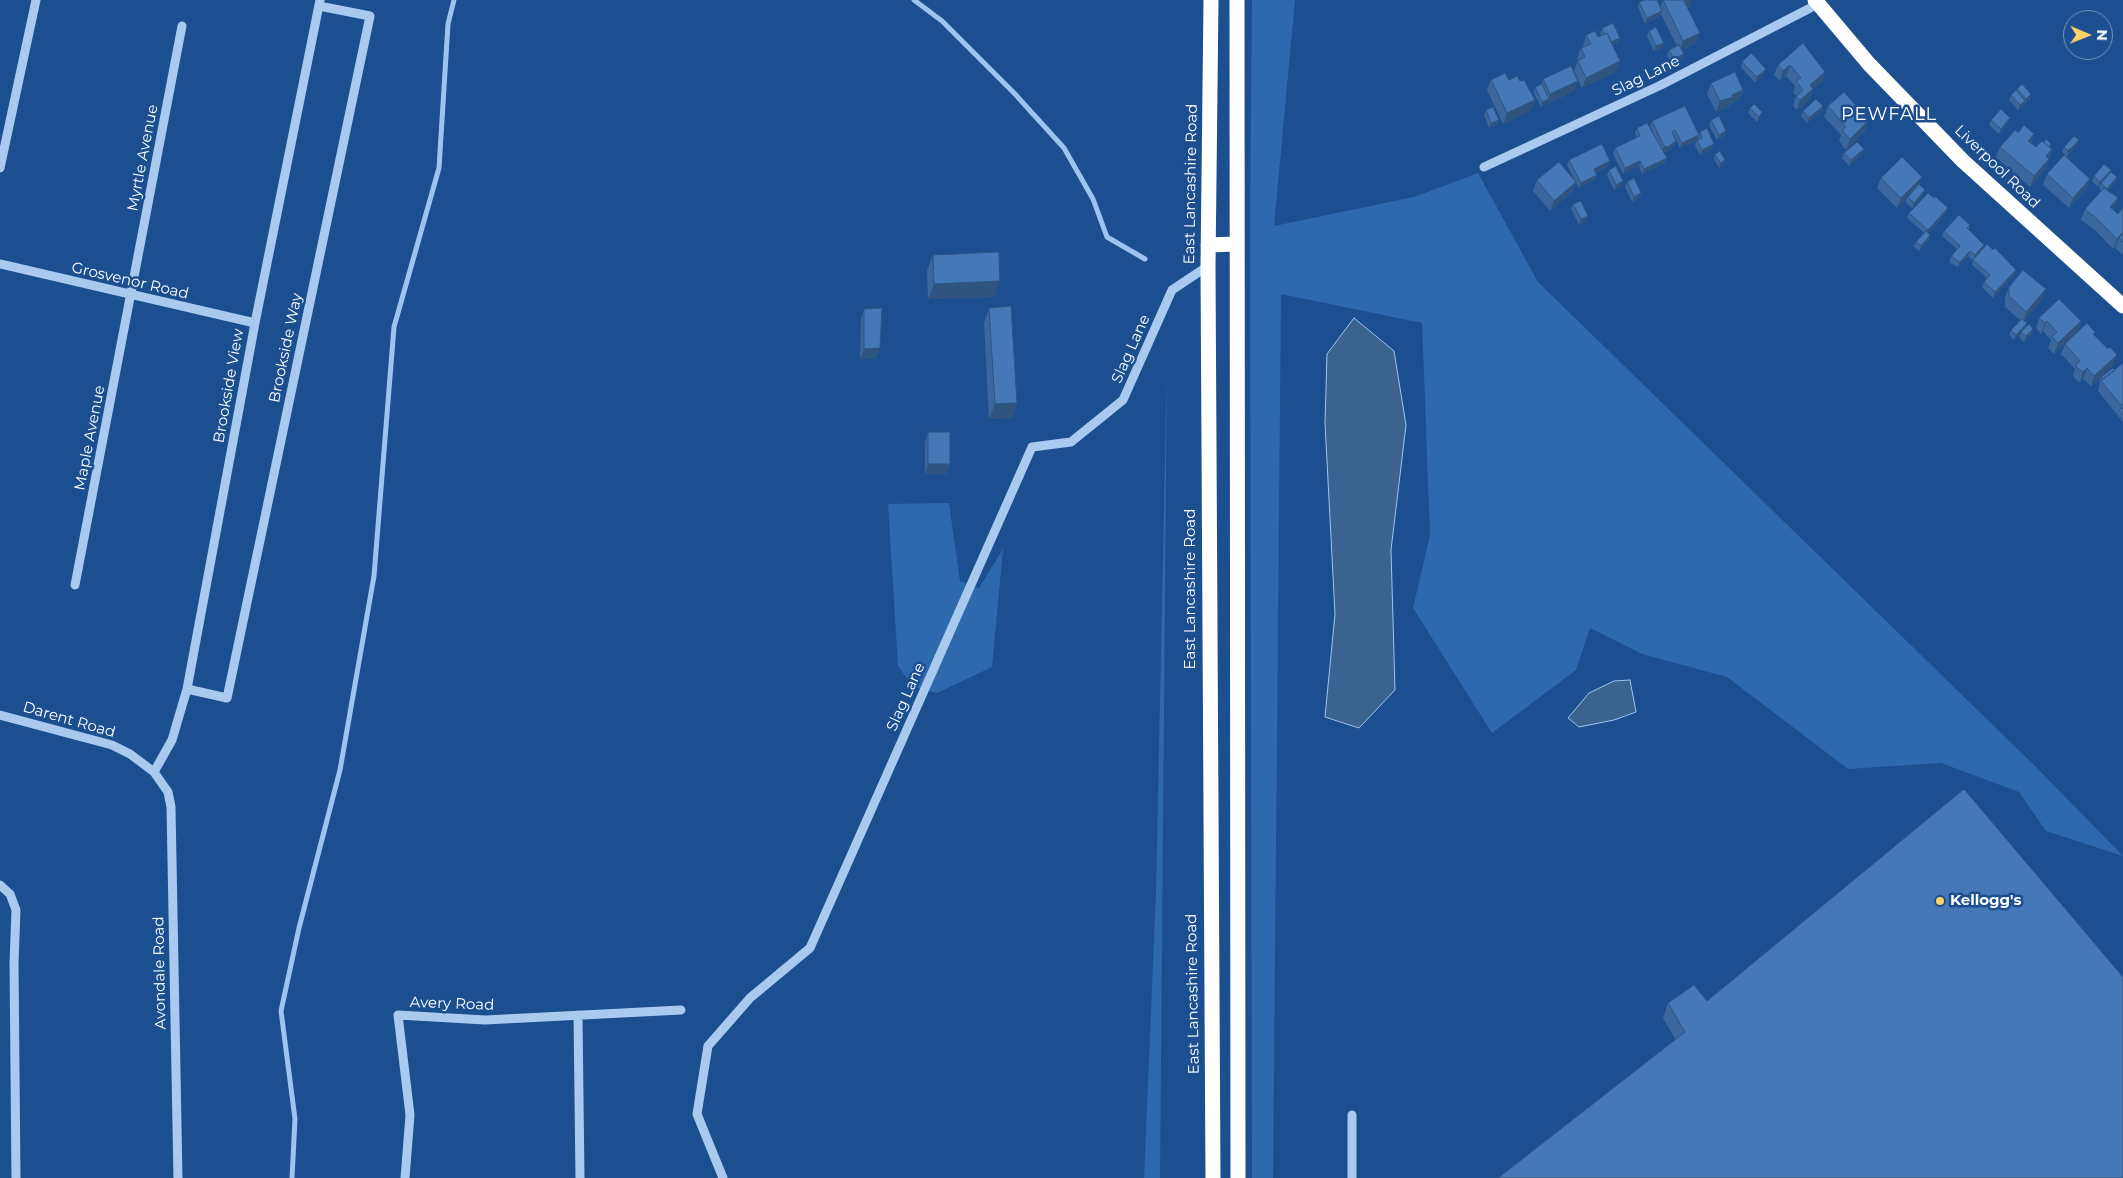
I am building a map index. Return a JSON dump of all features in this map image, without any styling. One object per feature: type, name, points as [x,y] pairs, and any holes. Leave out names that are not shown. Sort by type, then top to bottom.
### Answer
[{"type":"highway","name":"East Lancashire Road","points":[[1211,0],[1208,266],[1213,1178]]},
{"type":"highway","points":[[1237,0],[1238,1178]]},
{"type":"highway","name":"Liverpool Road","points":[[1817,2],[1870,64],[1963,161],[2123,306]]},
{"type":"highway","points":[[1208,245],[1236,244]]},
{"type":"street","points":[[0,168],[36,0]]},
{"type":"street","name":"Slag Lane","points":[[1484,167],[1644,93],[1817,2]]},
{"type":"street","name":"Brookside View","points":[[154,772],[172,740],[187,689],[254,323],[320,3]]},
{"type":"street","name":"Brookside Way","points":[[187,689],[227,698],[370,16],[320,3]]},
{"type":"street","name":"Myrtle Avenue","points":[[131,296],[182,26]]},
{"type":"street","name":"Grosvenor Road","points":[[0,264],[131,296],[254,323]]},
{"type":"street","name":"Slag Lane","points":[[723,1178],[697,1114],[708,1046],[750,998],[810,948],[1032,447],[1071,442],[1123,400],[1172,290],[1208,266]]},
{"type":"street","name":"Maple Avenue","points":[[75,585],[131,296]]},
{"type":"street","name":"Darent Road","points":[[0,715],[112,745],[130,754],[154,772]]},
{"type":"street","name":"Avondale Road","points":[[154,772],[168,792],[171,806],[178,1178]]},
{"type":"street","points":[[0,885],[10,894],[16,910],[14,963],[16,1178]]},
{"type":"street","name":"Avery Road","points":[[405,1178],[410,1115],[398,1015],[486,1020],[682,1010]]},
{"type":"street","points":[[578,1015],[580,1178]]},
{"type":"street","points":[[1352,1115],[1352,1178]]},
{"type":"shaded area","points":[[1252,0],[1295,0],[1274,226],[1414,197],[1478,173],[1538,282],[2036,767],[2123,856],[2046,831],[2019,792],[1941,763],[1848,769],[1727,677],[1642,654],[1590,628],[1576,670],[1492,733],[1413,608],[1430,535],[1422,323],[1281,294],[1273,1178],[1252,1178],[1250,232]]},
{"type":"shaded area","points":[[1354,318],[1394,351],[1406,425],[1391,550],[1395,690],[1359,728],[1325,717],[1335,614],[1325,423],[1327,354]]},
{"type":"shaded area","points":[[1167,363],[1160,1178],[1144,1178],[1156,892]]},
{"type":"shaded area","points":[[949,503],[960,581],[979,588],[1003,549],[992,667],[937,693],[913,687],[898,666],[888,504]]},
{"type":"shaded area","points":[[1630,680],[1636,712],[1614,720],[1579,727],[1568,718],[1589,693],[1614,681]]},
{"type":"building","points":[[1657,0],[1662,11],[1647,18],[1639,2]]},
{"type":"building","points":[[1663,0],[1687,0],[1684,1],[1700,33],[1683,41]]},
{"type":"building","points":[[1613,23],[1620,38],[1611,42],[1607,33],[1604,34],[1602,28]]},
{"type":"building","points":[[1656,27],[1664,43],[1656,46],[1649,31]]},
{"type":"building","points":[[1595,31],[1598,37],[1607,33],[1620,61],[1586,78],[1578,61],[1585,57],[1581,48],[1591,44],[1586,35]]},
{"type":"building","points":[[1803,43],[1825,72],[1810,85],[1813,89],[1800,100],[1796,96],[1803,90],[1796,81],[1801,78],[1790,65],[1783,71],[1778,65]]},
{"type":"building","points":[[1679,45],[1684,54],[1674,59],[1669,50]]},
{"type":"building","points":[[1751,53],[1766,69],[1757,77],[1742,62]]},
{"type":"building","points":[[1571,66],[1578,81],[1550,94],[1543,79]]},
{"type":"building","points":[[1735,72],[1743,90],[1732,95],[1733,97],[1720,101],[1711,83]]},
{"type":"building","points":[[1505,73],[1509,80],[1517,76],[1520,81],[1524,80],[1535,100],[1507,113],[1491,80]]},
{"type":"building","points":[[1542,84],[1549,99],[1542,102],[1535,87]]},
{"type":"building","points":[[2022,84],[2031,94],[2026,99],[2017,89]]},
{"type":"building","points":[[2016,90],[2025,101],[2020,105],[2011,95]]},
{"type":"building","points":[[1844,92],[1869,120],[1850,139],[1842,130],[1846,127],[1828,106]]},
{"type":"building","points":[[1816,99],[1823,106],[1809,118],[1803,111]]},
{"type":"building","points":[[1754,104],[1762,112],[1759,117],[1750,108]]},
{"type":"building","points":[[1685,106],[1699,135],[1682,143],[1675,130],[1672,132],[1676,141],[1668,147],[1664,146],[1652,121]]},
{"type":"building","points":[[1493,107],[1499,120],[1491,123],[1486,110]]},
{"type":"building","points":[[2001,109],[2010,118],[2001,129],[1991,120]]},
{"type":"building","points":[[1719,116],[1726,131],[1719,135],[1711,120]]},
{"type":"building","points":[[1647,123],[1667,158],[1644,169],[1640,161],[1625,168],[1615,148],[1640,136],[1637,128]]},
{"type":"building","points":[[2024,125],[2034,134],[2028,141],[2036,147],[2042,141],[2052,149],[2046,156],[2049,159],[2034,176],[2000,147],[2015,130],[2018,133]]},
{"type":"building","points":[[1707,128],[1714,144],[1702,150],[1697,140],[1702,138],[1700,132]]},
{"type":"building","points":[[2074,136],[2079,140],[2068,151],[2064,147]]},
{"type":"building","points":[[2046,139],[2051,144],[2049,147],[2044,142]]},
{"type":"building","points":[[1857,142],[1864,149],[1851,160],[1844,153]]},
{"type":"building","points":[[1602,144],[1610,161],[1594,169],[1597,175],[1581,183],[1569,160]]},
{"type":"building","points":[[1720,151],[1725,160],[1720,163],[1715,154]]},
{"type":"building","points":[[2064,155],[2090,179],[2073,198],[2047,174]]},
{"type":"building","points":[[1902,157],[1922,177],[1901,198],[1881,178]]},
{"type":"building","points":[[1559,162],[1576,182],[1554,201],[1537,180]]},
{"type":"building","points":[[2104,164],[2111,170],[2100,182],[2094,176]]},
{"type":"building","points":[[1616,166],[1623,181],[1616,185],[1609,170]]},
{"type":"building","points":[[2111,172],[2117,177],[2107,189],[2101,183]]},
{"type":"building","points":[[1634,178],[1641,193],[1634,197],[1627,182]]},
{"type":"building","points":[[1919,184],[1925,190],[1914,203],[1908,197]]},
{"type":"building","points":[[2104,188],[2118,198],[2110,207],[2118,214],[2123,208],[2123,232],[2117,239],[2085,209]]},
{"type":"building","points":[[1928,193],[1934,198],[1935,196],[1948,208],[1928,230],[1909,213]]},
{"type":"building","points":[[1581,201],[1588,216],[1581,219],[1573,204]]},
{"type":"building","points":[[1959,215],[1970,225],[1967,228],[1984,245],[1975,255],[1970,251],[1960,262],[1952,257],[1952,255],[1960,246],[1944,231]]},
{"type":"building","points":[[1926,231],[1930,235],[1921,246],[1916,242]]},
{"type":"building","points":[[2123,233],[2123,242],[2119,238]]},
{"type":"building","points":[[1987,244],[1993,250],[1995,248],[2016,270],[1995,292],[1984,282],[1990,275],[1973,260]]},
{"type":"building","points":[[999,252],[1000,281],[934,284],[933,255]]},
{"type":"building","points":[[2023,270],[2046,289],[2026,312],[2009,296],[2009,287]]},
{"type":"building","points":[[2059,299],[2081,321],[2058,343],[2052,337],[2057,332],[2047,321],[2045,323],[2039,318]]},
{"type":"building","points":[[1011,306],[1017,403],[995,404],[989,308]]},
{"type":"building","points":[[882,308],[880,348],[864,349],[864,309]]},
{"type":"building","points":[[2022,319],[2027,323],[2016,335],[2011,330]]},
{"type":"building","points":[[2087,323],[2095,332],[2093,334],[2117,355],[2094,376],[2087,368],[2083,372],[2077,368],[2076,365],[2080,361],[2065,344]]},
{"type":"building","points":[[2029,324],[2033,329],[2026,336],[2021,332]]},
{"type":"building","points":[[2123,363],[2123,404],[2121,405],[2101,381]]},
{"type":"building","points":[[2113,368],[2115,370],[2103,379],[2101,377]]},
{"type":"building","points":[[928,432],[950,432],[950,464],[928,464]]},
{"type":"building","name":"Kellogg's","points":[[1964,789],[2123,977],[2123,1178],[1498,1178],[1685,1032],[1668,1003],[1694,985],[1707,1001]]},
{"type":"waterway","points":[[292,1178],[295,1119],[281,1011],[299,928],[340,770],[374,576],[394,327],[439,168],[448,24],[454,0]]},
{"type":"waterway","points":[[914,0],[942,21],[1014,93],[1064,148],[1093,199],[1107,237],[1145,259]]},
{"type":"place","name":"Kellogg's","points":[[1940,901]]},
{"type":"district","name":"PEWFALL","points":[[1889,115]]}]
